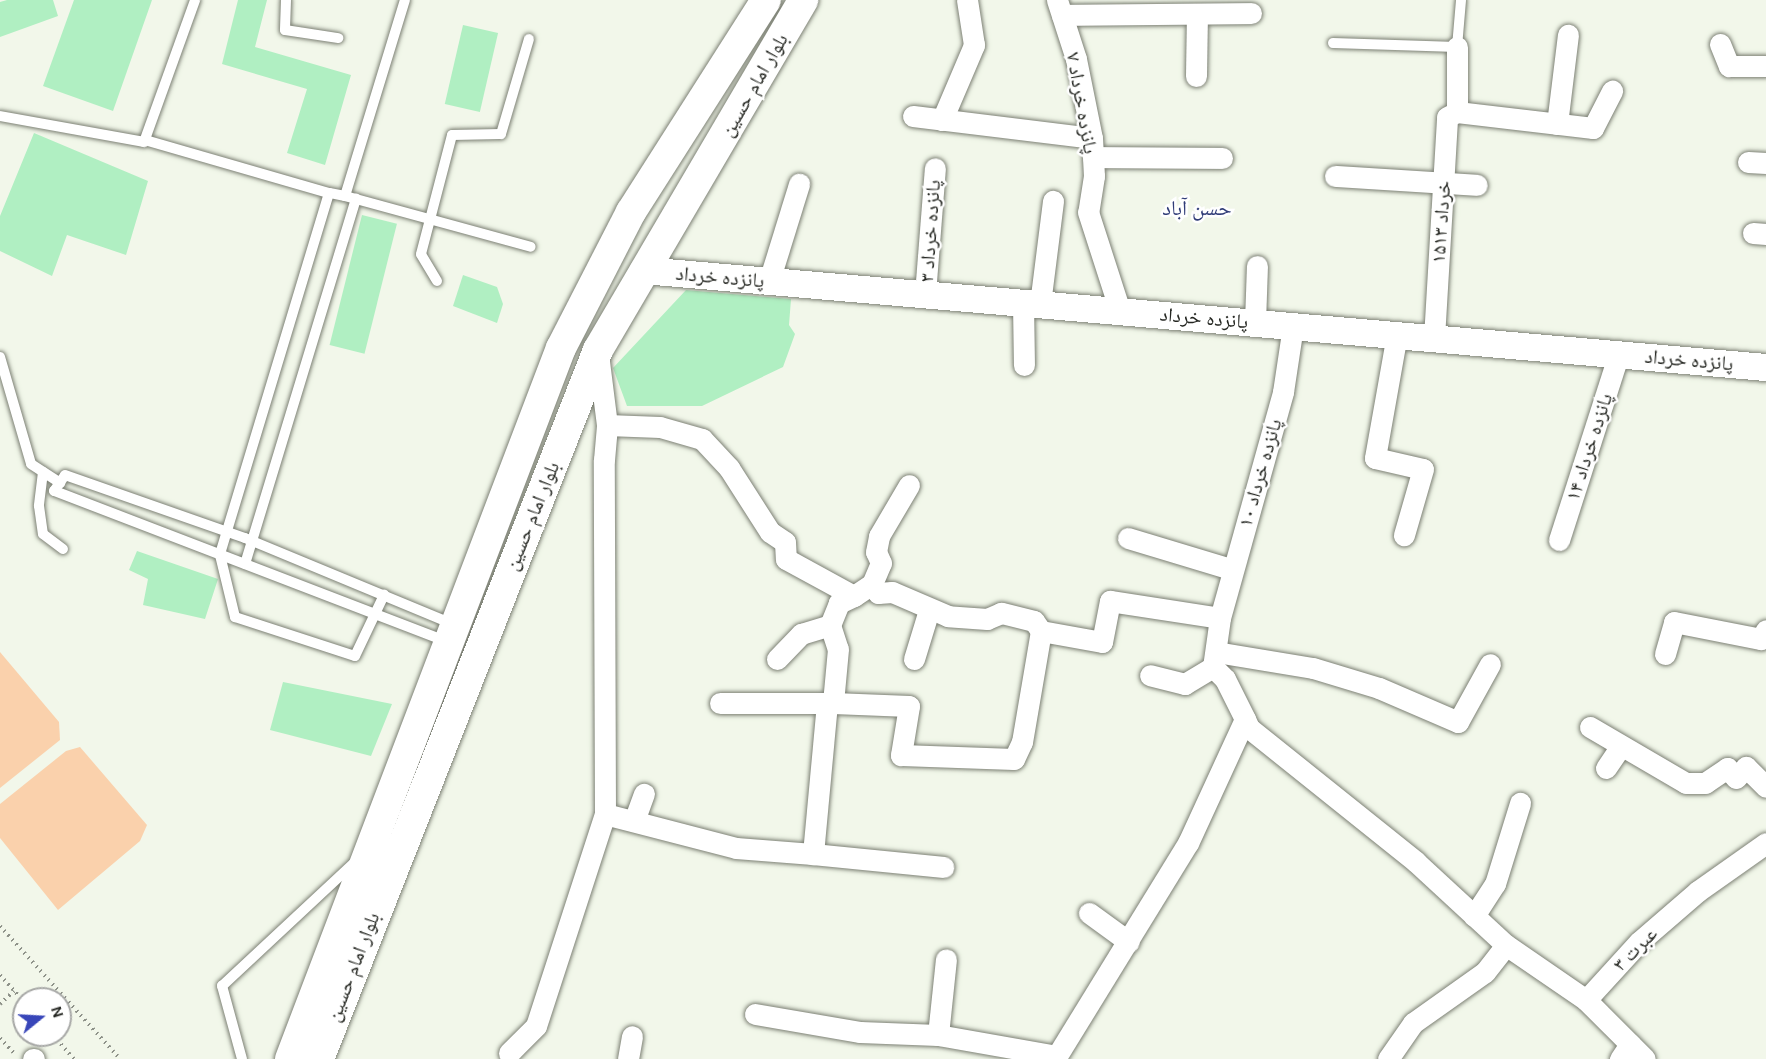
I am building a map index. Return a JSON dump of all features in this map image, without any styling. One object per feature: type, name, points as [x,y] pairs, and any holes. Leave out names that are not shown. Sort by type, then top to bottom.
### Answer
[{"type":"main road","name":"بلوار امام حسین","points":[[319,1059],[355,927],[372,847],[561,348],[631,212],[766,0]]},
{"type":"main road","name":"بلوار امام حسین","points":[[290,1059],[355,927],[598,350],[803,0]]},
{"type":"street","points":[[942,120],[974,45],[967,0]]},
{"type":"street","points":[[1060,8],[1197,14],[1251,13]]},
{"type":"street","name":"پانزده خرداد ۷","points":[[1060,8],[1093,147],[1088,212],[1120,311]]},
{"type":"street","points":[[1196,76],[1197,14]]},
{"type":"street","points":[[1557,124],[1568,35]]},
{"type":"street","points":[[1720,44],[1729,66],[1766,66]]},
{"type":"street","points":[[1457,47],[1457,112],[1593,128],[1612,91]]},
{"type":"street","name":"۱۵خرداد ۱۳","points":[[1434,338],[1447,117],[1457,112]]},
{"type":"street","points":[[913,116],[1093,147],[1222,158]]},
{"type":"street","name":"پانزده خرداد ۳","points":[[925,294],[935,168]]},
{"type":"street","points":[[1335,176],[1443,180],[1477,185]]},
{"type":"street","points":[[769,281],[799,184]]},
{"type":"street","points":[[1024,365],[1032,303],[1053,201]]},
{"type":"street","points":[[1255,322],[1257,266]]},
{"type":"street","name":"پانزده خرداد","points":[[643,270],[1766,367]]},
{"type":"street","name":"پانزده خرداد ۱۰","points":[[1214,660],[1220,618],[1229,597],[1231,568],[1283,392],[1293,326]]},
{"type":"street","points":[[1397,334],[1375,458],[1423,469],[1404,535]]},
{"type":"street","points":[[509,1057],[536,1026],[605,814],[607,425],[598,350]]},
{"type":"street","name":"پانزده خرداد ۱۴","points":[[1559,540],[1620,353]]},
{"type":"street","points":[[607,425],[660,427],[702,439],[729,468],[770,532],[785,543],[786,559],[854,596]]},
{"type":"street","points":[[813,855],[838,649],[830,625],[839,603],[872,584],[881,563],[876,552],[879,536],[909,485]]},
{"type":"street","points":[[1128,538],[1231,568]]},
{"type":"street","points":[[872,584],[878,593],[892,592],[929,610],[987,619],[1001,613],[1034,621],[1041,631],[1101,642],[1110,601],[1220,618]]},
{"type":"street","points":[[914,658],[929,610]]},
{"type":"street","points":[[1665,654],[1674,622],[1761,639],[1766,630]]},
{"type":"street","points":[[777,659],[801,634],[830,625]]},
{"type":"street","points":[[720,703],[909,706],[901,755],[1014,759],[1022,742],[1041,631]]},
{"type":"street","points":[[1214,660],[1245,719],[1506,945],[1586,1000],[1632,1054]]},
{"type":"street","points":[[1150,675],[1185,684],[1214,660],[1313,668],[1379,688],[1458,722],[1490,664]]},
{"type":"street","points":[[754,1014],[860,1032],[938,1035],[1056,1057],[1188,843],[1245,719]]},
{"type":"street","points":[[1590,727],[1620,747],[1686,783],[1705,783],[1727,768],[1736,778],[1746,767],[1766,787]]},
{"type":"street","points":[[1606,768],[1620,747]]},
{"type":"street","points":[[634,821],[644,794]]},
{"type":"street","points":[[1474,916],[1495,884],[1520,803]]},
{"type":"street","points":[[605,814],[736,848],[943,867]]},
{"type":"street","name":"عبرت ۳","points":[[1586,1000],[1673,913],[1766,843]]},
{"type":"street","points":[[1089,913],[1129,942]]},
{"type":"street","points":[[1388,1059],[1413,1023],[1485,972],[1506,945]]},
{"type":"street","points":[[938,1035],[946,959]]},
{"type":"street","points":[[628,1059],[632,1036]]},
{"type":"lane","points":[[145,140],[195,0]]},
{"type":"lane","points":[[286,0],[285,30],[338,38]]},
{"type":"lane","points":[[245,564],[405,0]]},
{"type":"lane","points":[[1333,44],[1457,47],[1461,0]]},
{"type":"lane","points":[[436,281],[421,254],[427,219],[452,135],[501,134],[529,39]]},
{"type":"lane","points":[[0,116],[145,140],[329,193],[531,247]]},
{"type":"lane","points":[[329,193],[225,531],[220,555],[235,617],[355,656],[384,595]]},
{"type":"lane","points":[[0,357],[31,464],[60,483]]},
{"type":"lane","points":[[43,472],[43,534],[63,549]]},
{"type":"lane","points":[[65,475],[225,531],[384,595],[453,634],[376,612],[54,491],[65,475]]},
{"type":"lane","points":[[242,1059],[222,986],[372,847]]},
{"type":"path","points":[[0,926],[120,1059]]},
{"type":"path","points":[[0,975],[12,989]]},
{"type":"path","points":[[0,1004],[12,993]]},
{"type":"path","points":[[0,1038],[20,1059]]},
{"type":"path","points":[[64,1047],[74,1059]]},
{"type":"shaded area","points":[[0,652],[59,722],[60,740],[0,788]]},
{"type":"shaded area","points":[[80,747],[147,825],[140,841],[58,910],[0,838],[0,804],[66,751]]},
{"type":"building","points":[[53,0],[58,16],[0,37],[0,2]]},
{"type":"building","points":[[74,0],[152,0],[113,111],[43,86]]},
{"type":"building","points":[[238,0],[267,0],[255,47],[351,75],[325,165],[287,153],[307,89],[222,64]]},
{"type":"building","points":[[463,25],[498,33],[480,112],[445,104]]},
{"type":"building","points":[[34,133],[148,181],[126,255],[67,235],[52,276],[0,251],[0,216]]},
{"type":"building","points":[[362,215],[397,224],[365,354],[330,345]]},
{"type":"building","points":[[463,275],[497,287],[503,304],[497,323],[453,306]]},
{"type":"building","points":[[686,290],[791,299],[789,325],[795,334],[783,367],[702,406],[627,406],[613,368]]},
{"type":"building","points":[[137,551],[218,579],[205,619],[143,605],[148,579],[129,570]]},
{"type":"building","points":[[283,682],[392,704],[371,756],[270,730]]},
{"type":"district","name":"حسن آباد","points":[[1197,208]]}]
